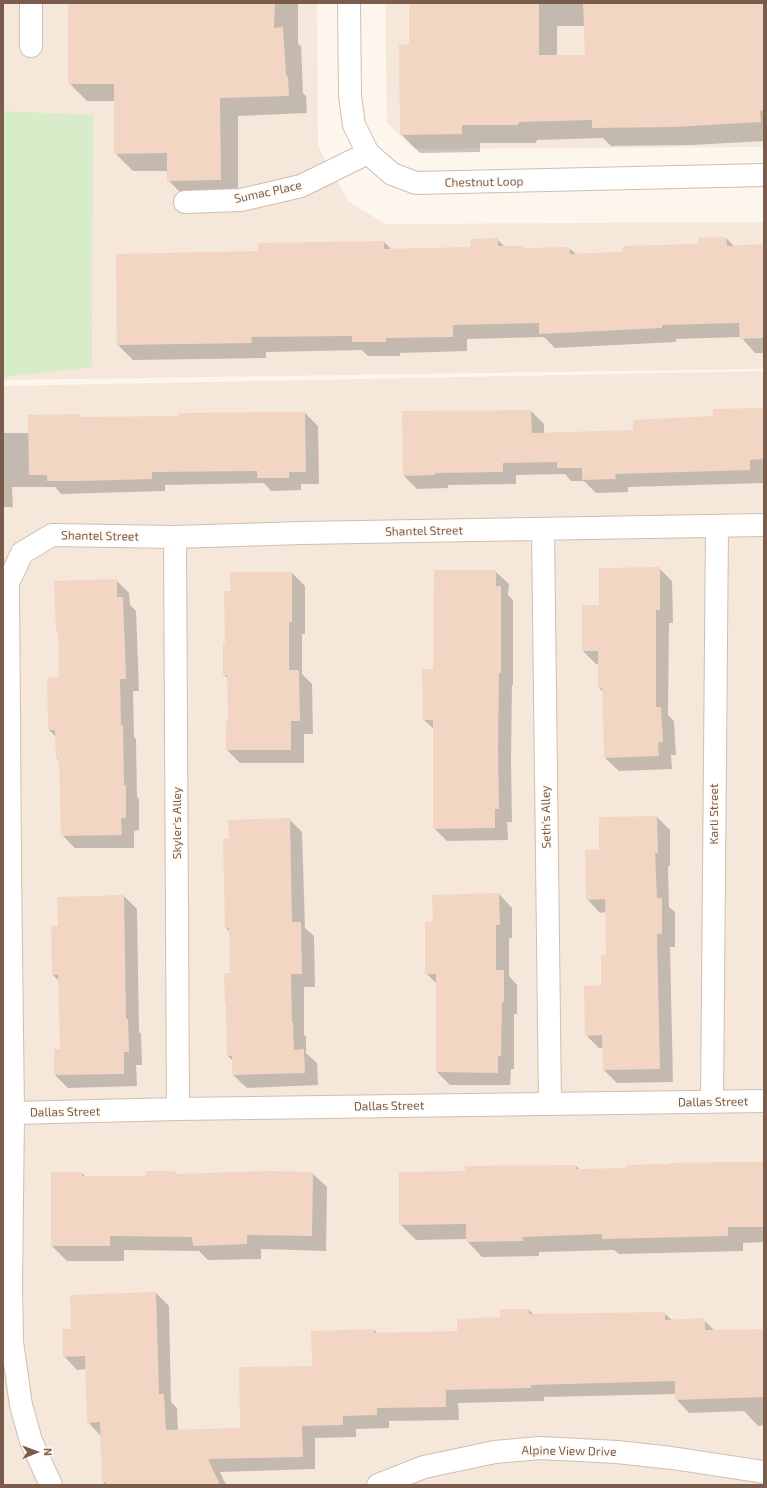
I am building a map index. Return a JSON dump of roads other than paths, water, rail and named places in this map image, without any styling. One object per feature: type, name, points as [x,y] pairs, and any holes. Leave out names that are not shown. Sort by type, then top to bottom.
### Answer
[{"type":"street","points":[[31,3],[31,46]]},
{"type":"street","name":"Chestnut Loop","points":[[349,3],[350,96],[354,125],[368,152],[392,174],[416,183],[764,175]]},
{"type":"street","name":"Sumac Place","points":[[185,202],[240,200],[301,186],[368,152]]},
{"type":"street","name":"Shantel Street","points":[[51,1485],[31,1441],[21,1405],[12,1342],[11,1286],[13,1113],[8,583],[22,553],[52,535],[175,537],[302,533],[764,525]]},
{"type":"street","name":"Karli Street","points":[[712,1102],[716,526]]},
{"type":"street","name":"Seth's Alley","points":[[543,529],[550,1104]]},
{"type":"street","name":"Skyler's Alley","points":[[175,537],[178,1109]]},
{"type":"street","name":"Dallas Street","points":[[13,1113],[178,1109],[764,1101]]},
{"type":"street","name":"Alpine View Drive","points":[[378,1485],[424,1467],[495,1452],[540,1448],[617,1452],[664,1457],[764,1472]]}]
